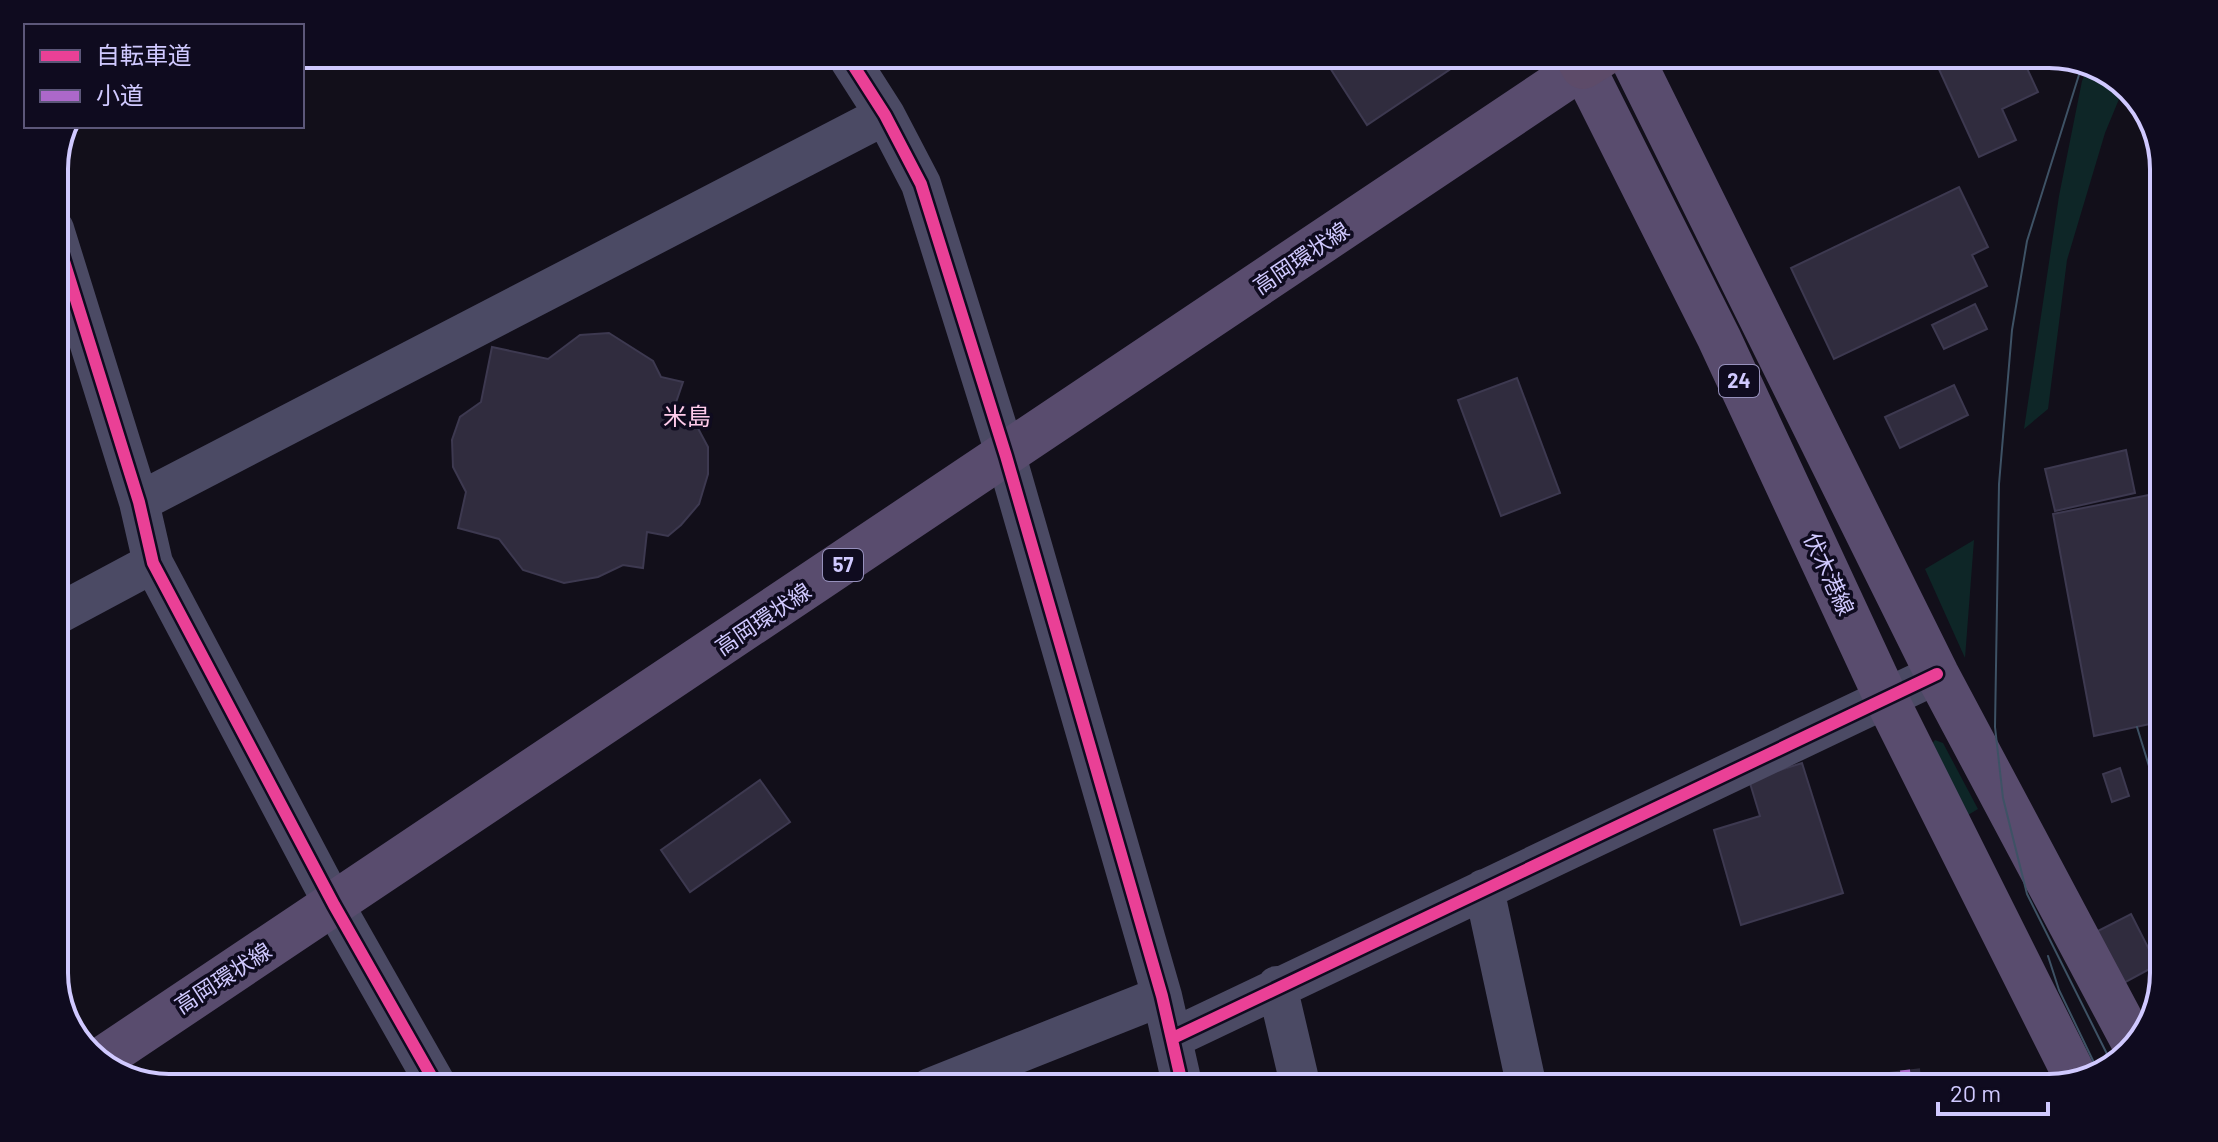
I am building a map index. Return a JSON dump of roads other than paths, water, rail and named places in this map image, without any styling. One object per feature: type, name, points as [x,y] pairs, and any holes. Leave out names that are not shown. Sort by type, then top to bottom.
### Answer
[{"type":"main road","name":"高岡環状線","points":[[109,1054],[1006,456],[1573,68]]},
{"type":"main road","name":"伏木港線","points":[[1593,68],[1886,698],[2073,1071]]},
{"type":"main road","name":"24","points":[[1637,68],[1937,674],[2129,1035]]},
{"type":"street","points":[[855,68],[885,115],[921,184],[1006,456],[1162,996],[1180,1074]]},
{"type":"street","points":[[139,502],[885,115]]},
{"type":"street","points":[[68,274],[139,502],[153,563],[334,905],[430,1074]]},
{"type":"street","points":[[68,609],[153,563]]},
{"type":"street","points":[[1173,1038],[1937,674]]},
{"type":"street","points":[[1484,889],[1524,1074]]},
{"type":"street","points":[[1277,986],[1298,1074]]},
{"type":"street","points":[[965,1074],[1162,996]]},
{"type":"tunnel","points":[[1905,1070],[1905,1074]]},
{"type":"tram line","points":[[2080,73],[2027,241],[2012,330],[1999,484],[1995,727],[2003,798],[2027,894],[2108,1055]]},
{"type":"tram line","points":[[2137,727],[2150,769]]},
{"type":"tram line","points":[[2048,956],[2059,990],[2094,1063]]},
{"type":"district","name":"米島","points":[[687,417]]}]
